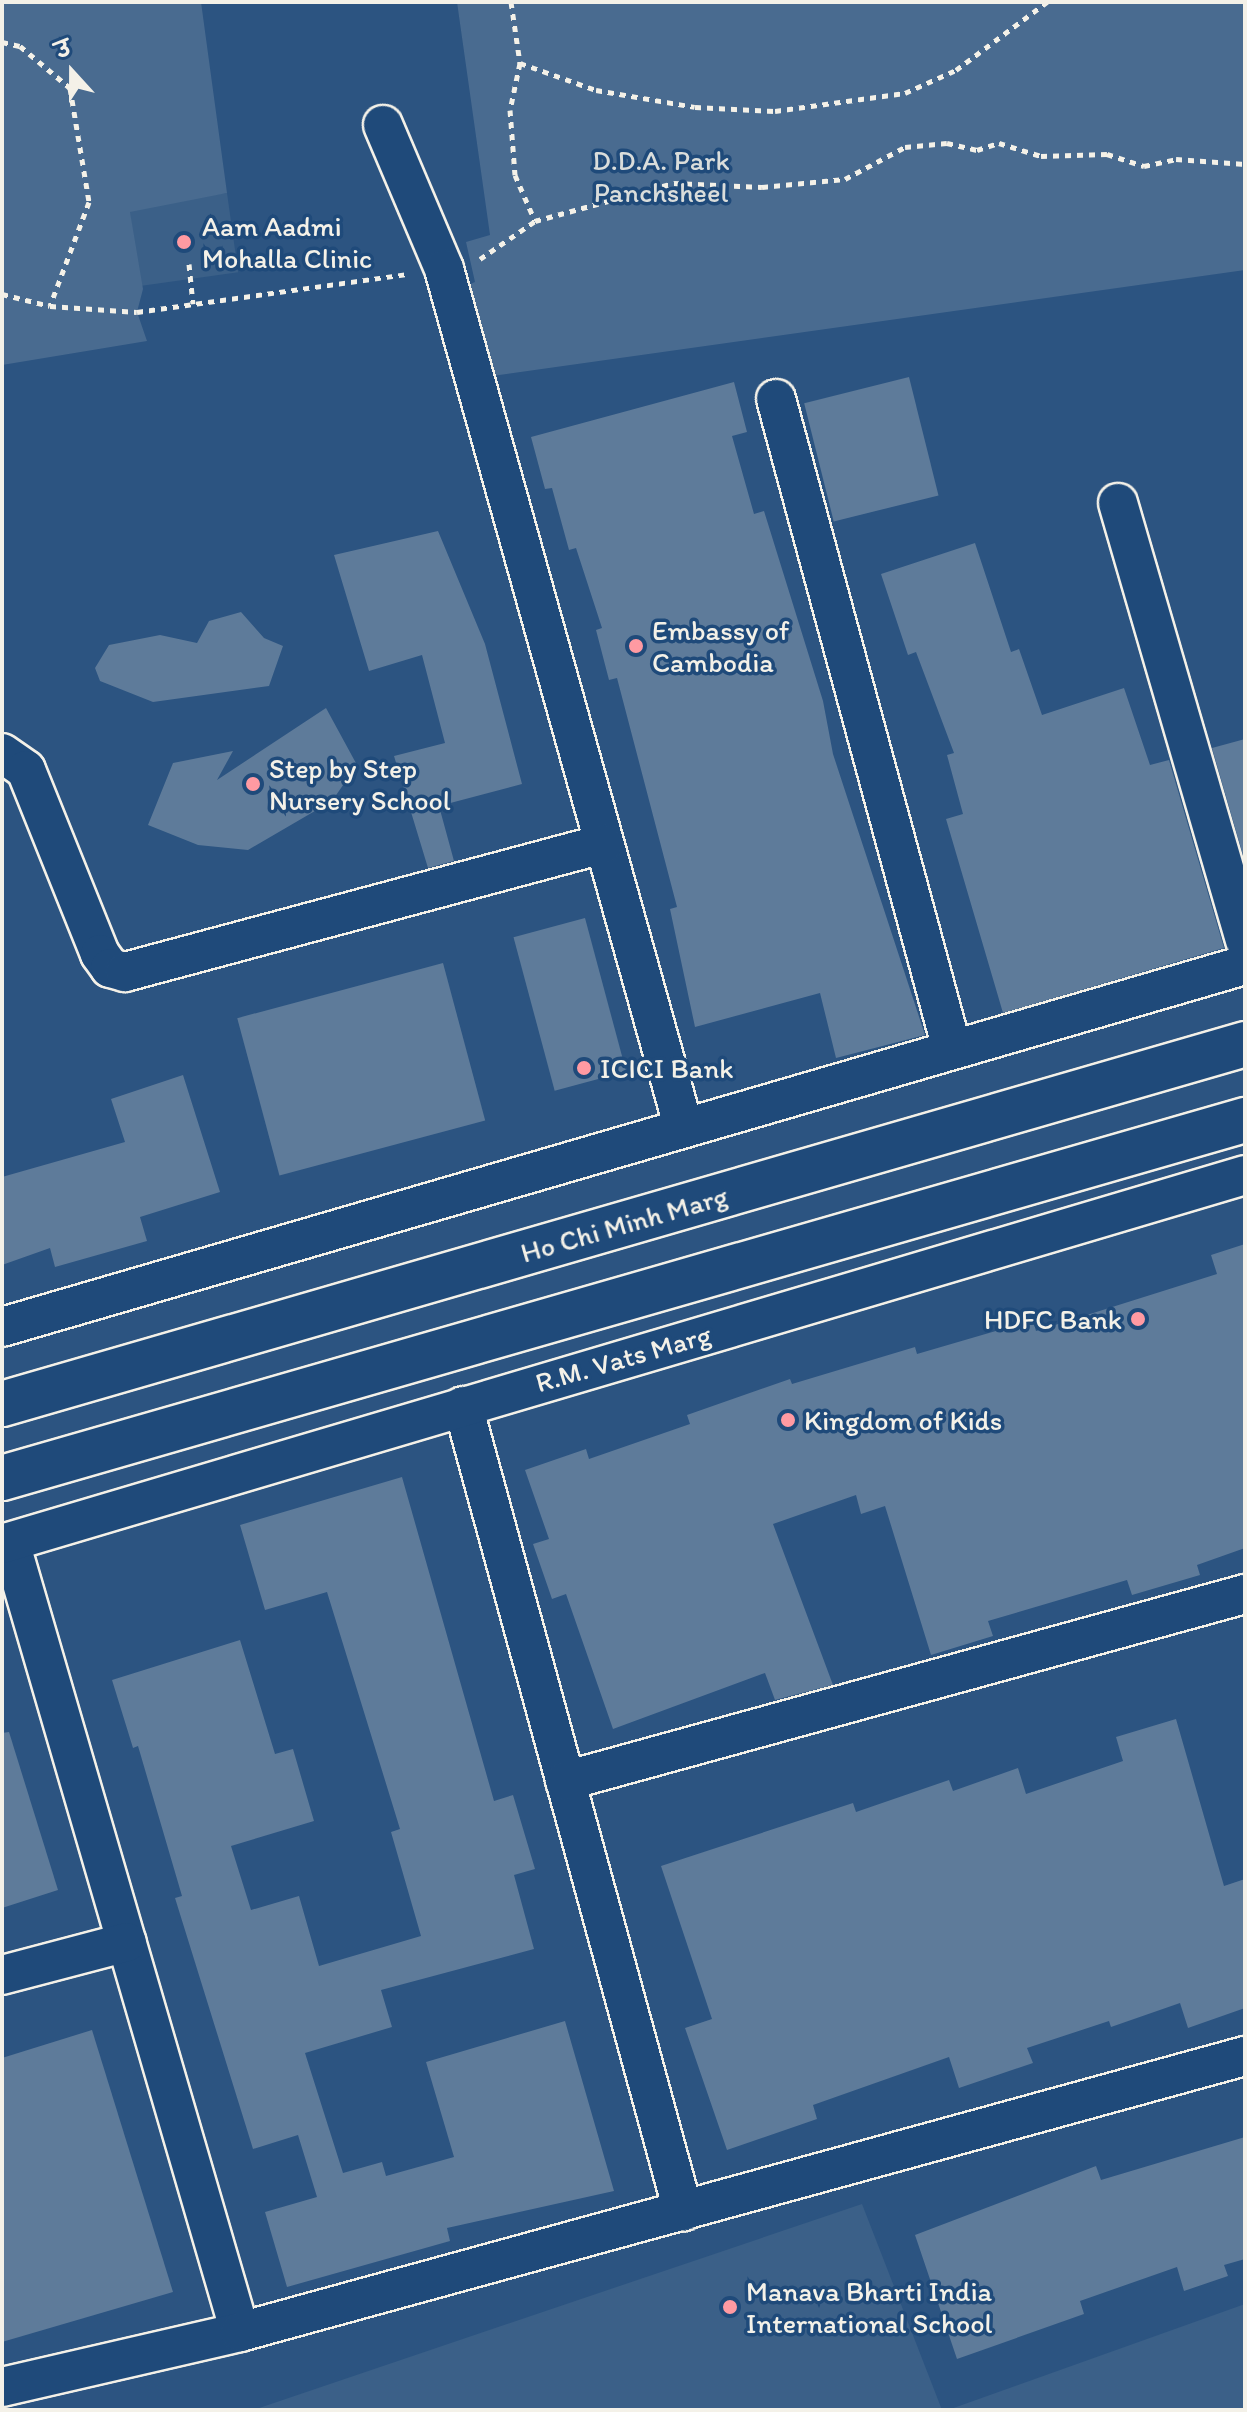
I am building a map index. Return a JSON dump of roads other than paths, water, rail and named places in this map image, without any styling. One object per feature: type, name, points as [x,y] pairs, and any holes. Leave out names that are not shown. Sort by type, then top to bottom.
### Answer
[{"type":"main road","name":"Ho Chi Minh Marg","points":[[2,1404],[1245,1044]]},
{"type":"main road","points":[[2,1478],[1245,1120]]},
{"type":"street","points":[[383,125],[444,269],[683,1125]]},
{"type":"street","points":[[776,399],[952,1049]]},
{"type":"street","points":[[1118,503],[1245,941]]},
{"type":"street","points":[[2,753],[26,770],[100,954],[110,968],[125,972],[603,844]]},
{"type":"street","points":[[2,1327],[683,1125],[1245,965]]},
{"type":"street","name":"R.M. Vats Marg","points":[[6,1543],[1245,1175]]},
{"type":"street","points":[[463,1406],[683,2211]]},
{"type":"street","points":[[6,1543],[127,1942],[240,2332]]},
{"type":"street","points":[[565,1781],[1245,1594]]},
{"type":"street","points":[[2,1975],[127,1942]]},
{"type":"street","points":[[2,2387],[240,2332],[1245,2056]]},
{"type":"place","name":"Aam Aadmi Mohalla Clinic","points":[[184,242]]},
{"type":"place","name":"Embassy of Cambodia","points":[[636,646]]},
{"type":"place","name":"Step by Step Nursery School","points":[[253,784]]},
{"type":"place","name":"ICICI Bank","points":[[584,1068]]},
{"type":"place","name":"HDFC Bank","points":[[1138,1319]]},
{"type":"place","name":"Kingdom of Kids","points":[[788,1420]]},
{"type":"place","name":"Manava Bharti India International School","points":[[730,2307]]},
{"type":"park label","name":"D.D.A. Park Panchsheel","points":[[661,176]]}]
